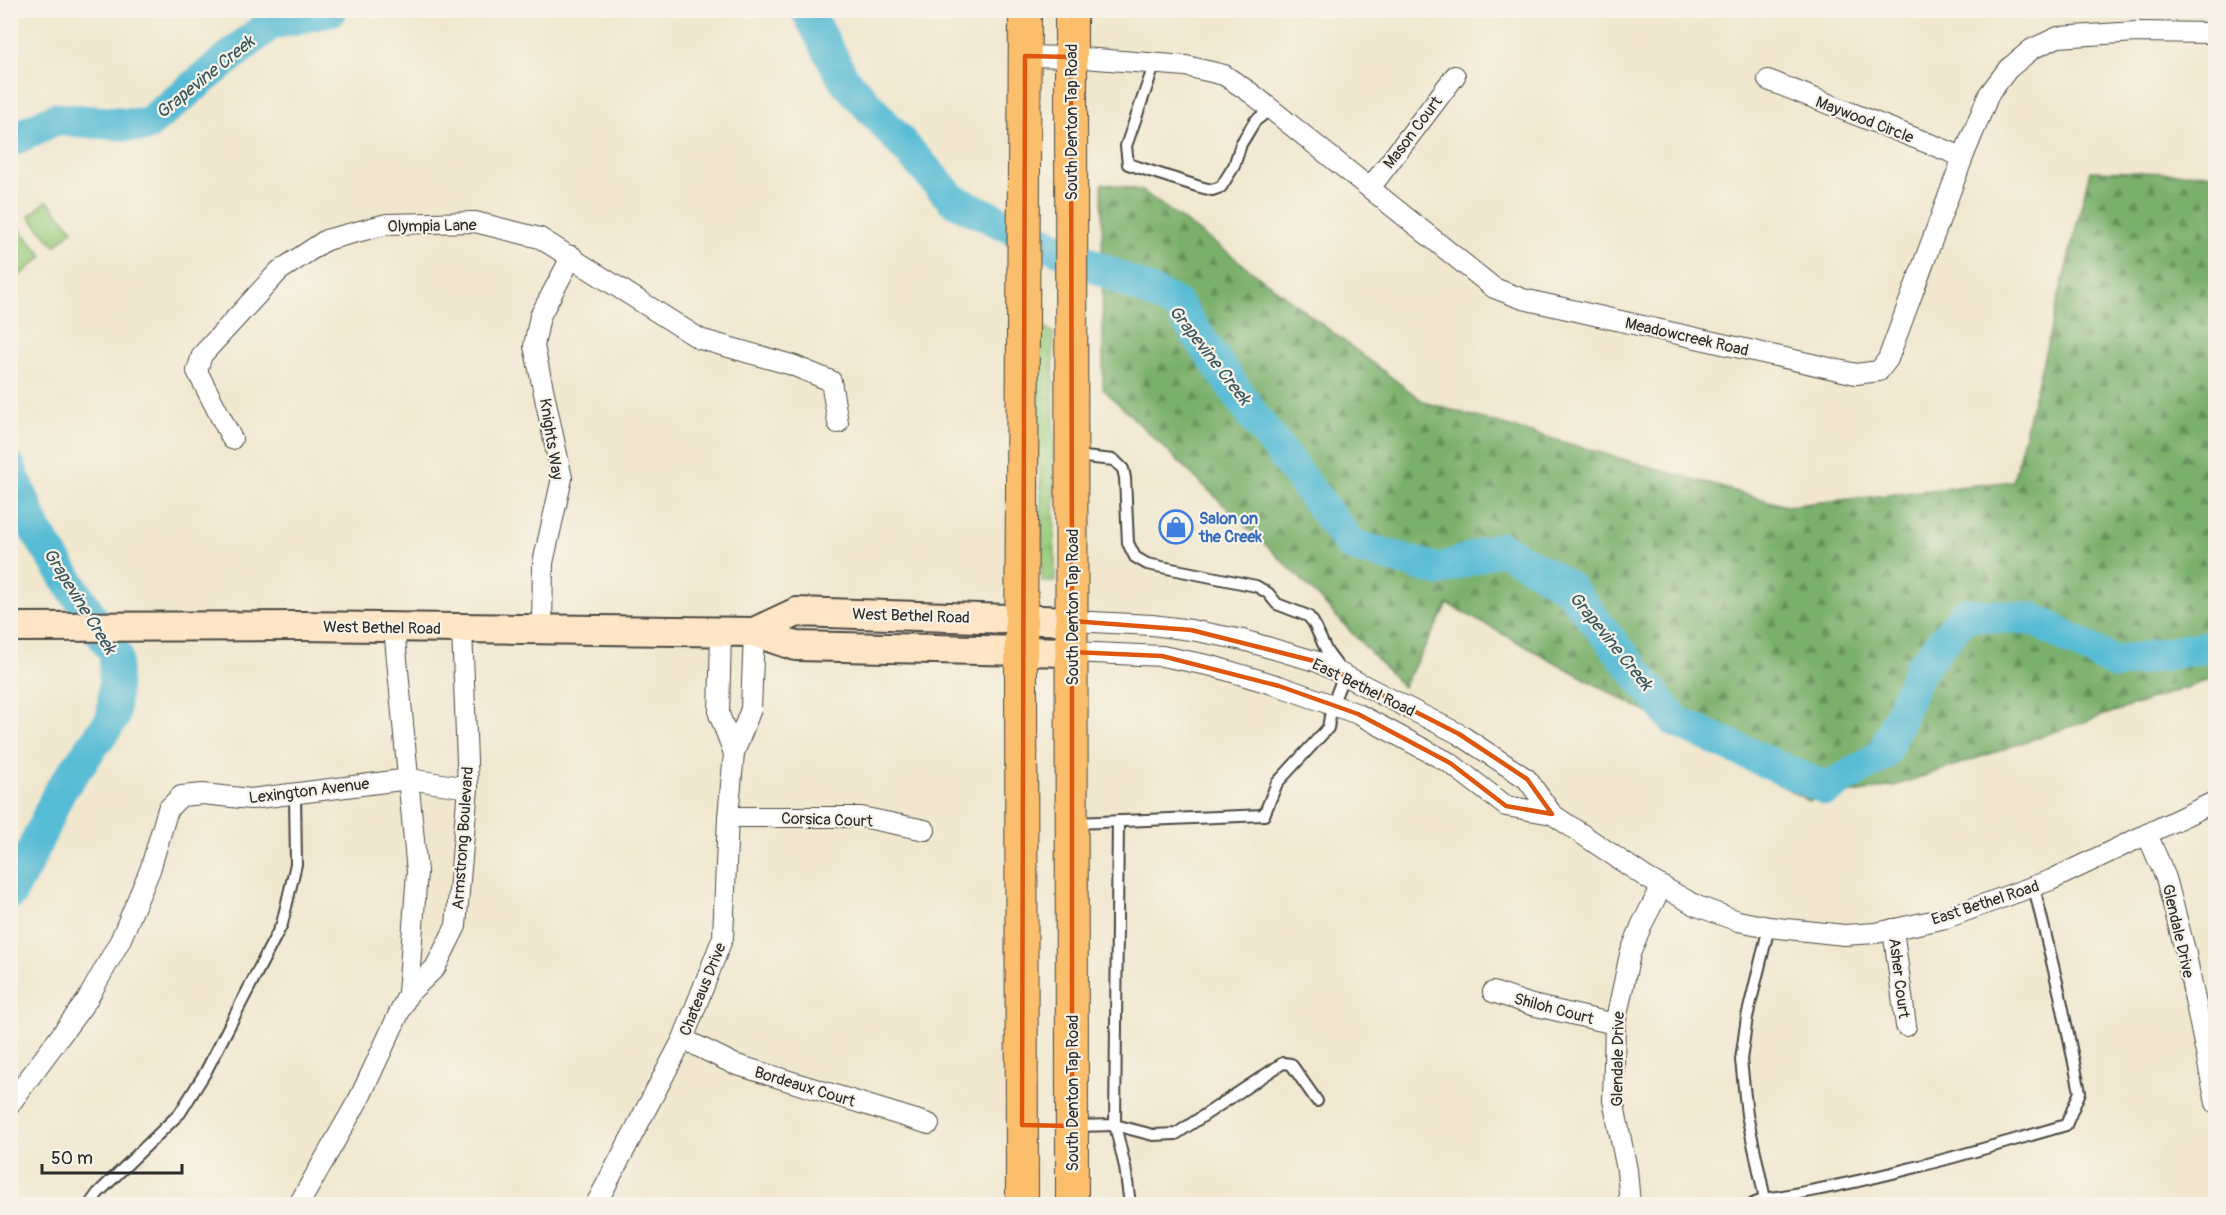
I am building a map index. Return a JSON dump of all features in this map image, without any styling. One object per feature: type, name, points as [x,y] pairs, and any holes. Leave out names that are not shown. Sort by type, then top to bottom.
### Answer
[{"type":"main road","points":[[1022,1204],[1021,620],[1025,10]]},
{"type":"main road","name":"South Denton Tap Road","points":[[1071,10],[1072,1204]]},
{"type":"main road","name":"West Bethel Road","points":[[754,632],[797,612],[1072,621]]},
{"type":"main road","name":"West Bethel Road","points":[[11,627],[300,626],[754,632],[796,646],[1072,652]]},
{"type":"main road","points":[[1022,1125],[1072,1126]]},
{"type":"street","name":"Meadowcreek Road","points":[[1024,56],[1155,63],[1186,66],[1224,75],[1271,109],[1494,288],[1523,299],[1856,374],[1879,371],[1888,359],[1963,157],[1989,94],[2008,69],[2032,49],[2058,37],[2136,32],[2216,33]]},
{"type":"street","name":"Mason Court","points":[[1370,188],[1455,75]]},
{"type":"street","name":"Maywood Circle","points":[[1768,81],[1963,157]]},
{"type":"street","name":"Olympia Lane","points":[[232,439],[197,371],[202,355],[279,271],[326,240],[387,224],[475,222],[540,238],[572,256],[700,339],[792,365],[831,381],[838,423]]},
{"type":"street","name":"Knights Way","points":[[542,629],[543,563],[562,478],[534,346],[540,316],[572,256]]},
{"type":"street","name":"East Bethel Road","points":[[1072,621],[1152,625],[1243,640],[1318,662],[1459,734],[1527,779],[1552,813],[1696,906],[1738,921],[1769,927],[1844,935],[1876,933],[1946,918],[2051,880],[2216,801]]},
{"type":"street","name":"Armstrong Boulevard","points":[[299,1204],[360,1097],[408,994],[417,872],[394,628]]},
{"type":"street","name":"Armstrong Boulevard","points":[[408,994],[435,968],[456,926],[468,788],[462,628]]},
{"type":"street","name":"Chateaus Drive","points":[[721,632],[719,714],[734,753]]},
{"type":"street","name":"Chateaus Drive","points":[[596,1204],[683,1039],[723,937],[728,817],[734,753],[751,709],[754,632]]},
{"type":"street","name":"East Bethel Road","points":[[1072,652],[1162,656],[1247,676],[1358,714],[1450,764],[1506,806],[1552,813]]},
{"type":"street","name":"Lexington Avenue","points":[[10,1104],[87,1000],[120,941],[150,870],[168,809],[181,796],[203,794],[251,799],[410,779],[468,788]]},
{"type":"street","name":"Corsica Court","points":[[728,817],[861,817],[925,830]]},
{"type":"street","name":"Glendale Drive","points":[[2147,834],[2166,878],[2185,950],[2216,1103]]},
{"type":"street","name":"Glendale Drive","points":[[1629,1204],[1627,1170],[1613,1100],[1615,1024],[1630,954],[1642,924],[1662,886]]},
{"type":"street","name":"Asher Court","points":[[1893,929],[1906,1026]]},
{"type":"street","name":"Shiloh Court","points":[[1493,992],[1532,1005],[1615,1024]]},
{"type":"street","name":"Bordeaux Court","points":[[683,1039],[734,1064],[929,1124]]},
{"type":"lane","points":[[1155,63],[1126,146],[1128,164],[1212,190],[1221,187],[1234,166],[1241,144],[1256,121],[1271,109]]},
{"type":"lane","points":[[1072,456],[1114,460],[1123,469],[1128,543],[1135,557],[1147,564],[1257,586],[1268,593],[1277,604],[1308,616],[1327,652],[1344,675],[1332,705],[1328,728],[1277,783],[1264,815],[1072,823]]},
{"type":"lane","points":[[90,1204],[98,1193],[180,1113],[205,1073],[282,924],[296,864],[295,793]]},
{"type":"lane","points":[[1118,821],[1116,1125],[1130,1204]]},
{"type":"lane","points":[[1753,1204],[1766,1199],[1822,1190],[1998,1145],[2066,1125],[2080,1092],[2034,886]]},
{"type":"lane","points":[[1766,1199],[1747,1115],[1741,1060],[1747,1017],[1769,927]]},
{"type":"lane","points":[[1072,1126],[1116,1125],[1153,1135],[1176,1134],[1283,1062],[1291,1064],[1317,1101]]},
{"type":"highlighted area","points":[[1025,56],[1071,57],[1072,621],[1191,630],[1318,662],[1459,734],[1527,779],[1552,814],[1506,806],[1450,763],[1358,714],[1279,686],[1162,656],[1072,652],[1072,1126],[1022,1125]]},
{"type":"green space","points":[[2090,171],[2215,174],[2215,678],[1894,786],[1809,801],[1448,604],[1403,687],[1300,578],[1103,389],[1102,183],[1141,190],[1231,255],[1424,402],[1786,506],[2013,481]]},
{"type":"green space","points":[[47,201],[73,230],[55,246],[29,216]]},
{"type":"green space","points":[[18,227],[43,256],[11,283],[11,233]]},
{"type":"green space","points":[[1036,321],[1053,333],[1055,582],[1042,582],[1041,482],[1037,449]]},
{"type":"waterway","name":"Grapevine Creek","points":[[10,141],[55,119],[145,126],[270,24],[331,10]]},
{"type":"waterway","name":"Grapevine Creek","points":[[807,10],[843,78],[953,200],[1176,304],[1252,414],[1351,545],[1439,570],[1501,548],[1568,587],[1675,721],[1827,789],[1883,755],[1919,670],[1965,614],[2033,619],[2115,663],[2216,645]]},
{"type":"waterway","name":"Grapevine Creek","points":[[10,468],[36,531],[116,655],[113,718],[59,792],[28,861],[10,894]]},
{"type":"place","name":"Salon on the Creek","points":[[1176,527]]}]
